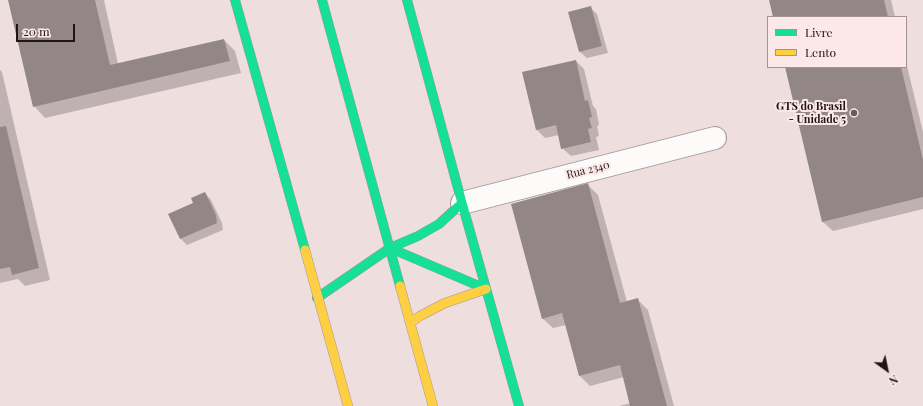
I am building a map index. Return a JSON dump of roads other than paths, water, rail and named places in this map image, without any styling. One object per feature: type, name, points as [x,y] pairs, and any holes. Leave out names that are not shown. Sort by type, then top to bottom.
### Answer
[{"type":"main road","points":[[235,0],[348,406]]},
{"type":"main road","points":[[322,0],[433,406]]},
{"type":"main road","points":[[407,0],[518,406]]},
{"type":"main road","points":[[317,298],[390,248],[418,236],[439,224],[462,203]]},
{"type":"main road","points":[[390,248],[486,289]]},
{"type":"main road","points":[[410,323],[445,303],[486,289]]},
{"type":"street","name":"Rua 2340","points":[[462,203],[715,138]]},
{"type":"place","name":"GTS do Brasil - Unidade 5","points":[[854,113]]}]
